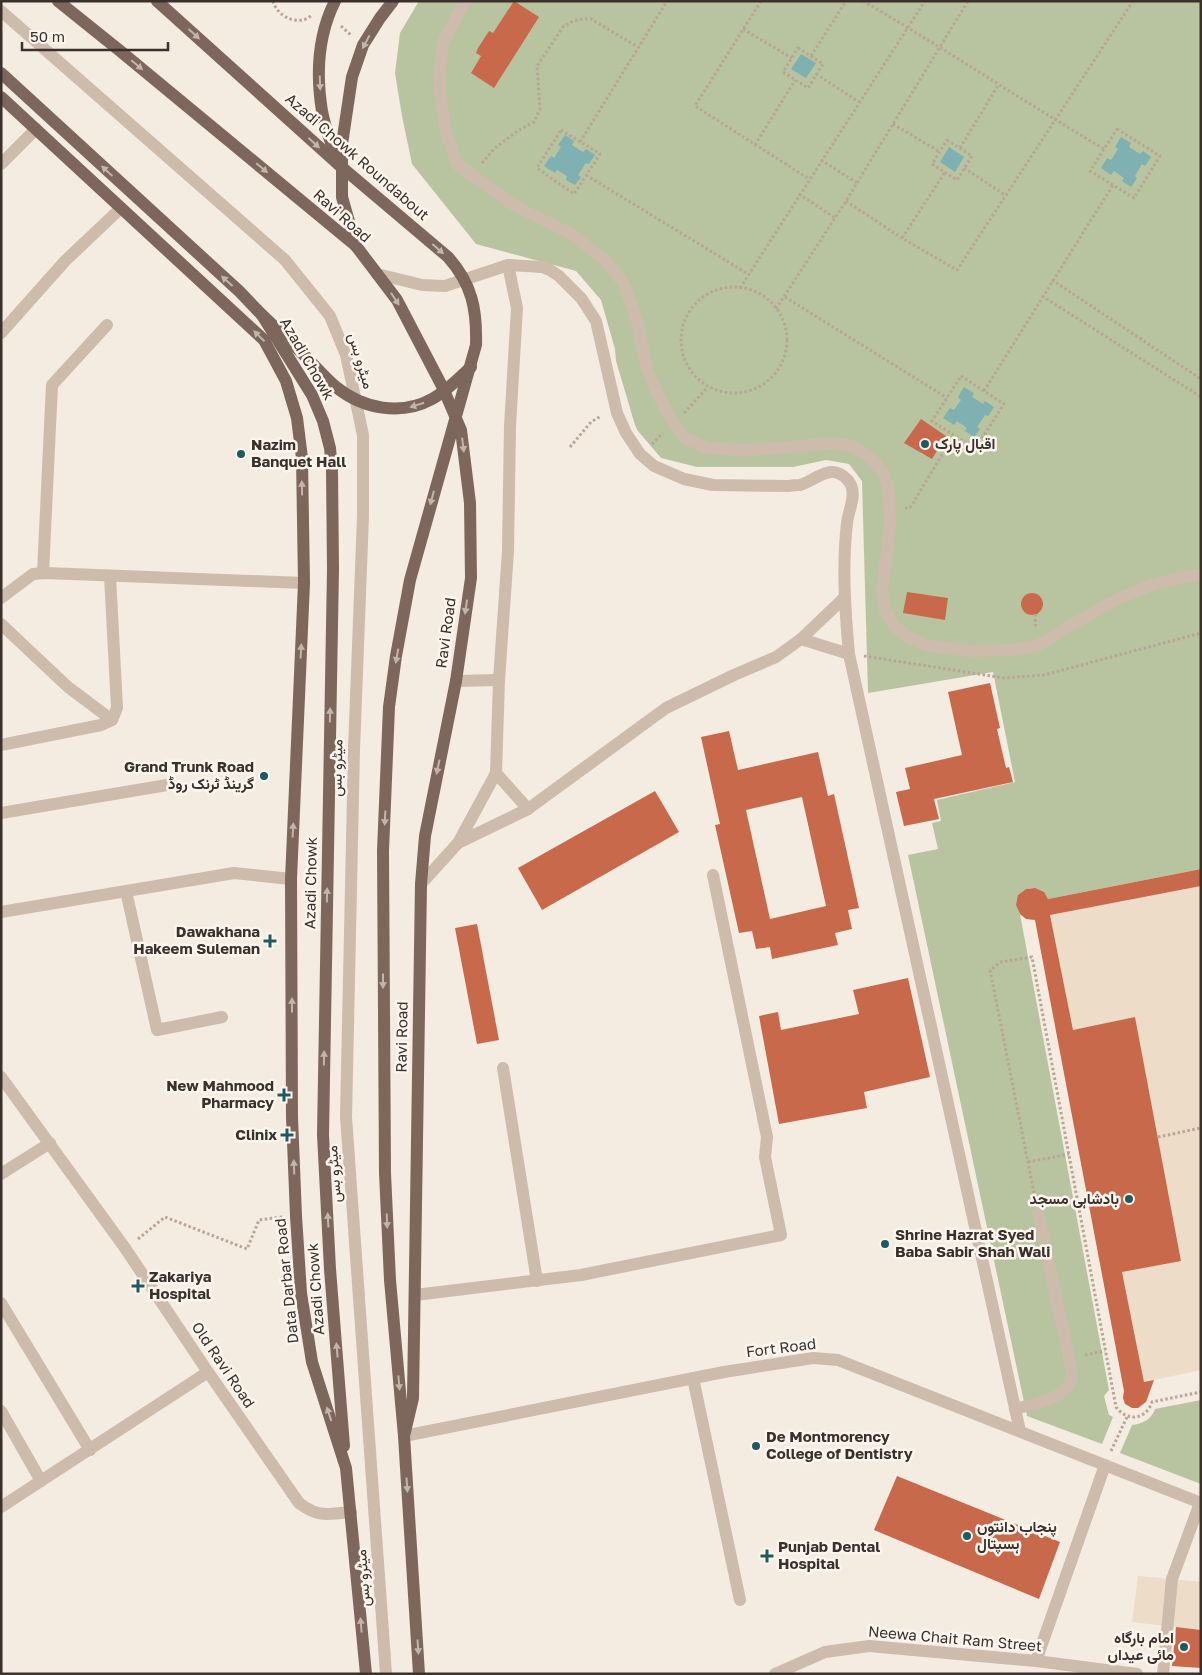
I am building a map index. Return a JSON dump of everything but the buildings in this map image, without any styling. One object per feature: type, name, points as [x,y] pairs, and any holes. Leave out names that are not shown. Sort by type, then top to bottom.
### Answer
[{"type":"main road","name":"Ravi Road","points":[[58,1],[356,246],[397,300],[443,388],[461,430],[470,503],[470,578],[456,680],[428,820],[421,884],[413,1398],[404,1436]]},
{"type":"main road","name":"Azadi Chowk Roundabout","points":[[157,1],[338,164],[448,257],[458,269],[469,290],[475,314],[476,345],[471,367]]},
{"type":"main road","points":[[335,1],[322,36],[319,86],[323,113],[338,164]]},
{"type":"main road","points":[[356,246],[342,197],[342,144],[352,77],[364,45],[393,1]]},
{"type":"main road","points":[[1,73],[262,315],[337,388],[362,402],[377,407],[388,409],[406,408],[424,403],[446,390],[471,367]]},
{"type":"main road","points":[[1,97],[264,340],[286,381],[297,418],[302,458],[304,583],[290,879]]},
{"type":"main road","name":"Azadi Chowk","points":[[262,315],[312,395],[323,421],[330,448],[332,470],[333,569],[323,1135],[330,1269],[346,1468]]},
{"type":"main road","points":[[419,1674],[404,1436],[390,1280],[385,1173],[383,851],[389,707],[410,580],[438,476],[471,367]]},
{"type":"main road","name":"Data Darbar Road","points":[[290,879],[292,1117],[301,1293],[312,1362],[346,1468],[366,1674]]},
{"type":"street","points":[[468,1],[462,7],[442,42],[440,85],[445,128],[457,164],[513,206],[572,234],[606,261],[624,284],[637,321],[647,370],[658,395],[674,424],[686,438],[707,448],[739,450],[830,443],[851,446],[870,457],[883,472],[889,490],[890,527],[882,592],[885,610],[894,626],[907,636],[926,644],[968,651],[1016,650],[1038,645],[1046,641],[1117,598],[1184,576],[1201,575]]},
{"type":"street","name":"میٹرو بس","points":[[1,11],[285,260],[330,316],[346,355],[364,435],[363,516],[354,749],[346,1117],[386,1674]]},
{"type":"street","points":[[1,164],[36,129]]},
{"type":"street","points":[[1,333],[65,261],[121,208]]},
{"type":"street","points":[[377,274],[422,285],[445,286],[508,265],[542,267],[550,270],[559,276],[581,298],[596,321],[617,413],[626,433],[640,454],[654,466],[684,479],[713,485],[789,486],[801,484],[830,473],[840,473],[847,479],[852,489],[847,521],[844,598],[849,654],[1020,1431]]},
{"type":"street","points":[[421,884],[458,843],[496,773],[498,680],[508,551],[510,426],[517,308],[508,265]]},
{"type":"street","points":[[43,573],[52,385],[107,325]]},
{"type":"street","points":[[1,598],[33,574],[43,573],[304,583]]},
{"type":"street","points":[[1,745],[101,725],[112,720],[117,708],[110,576]]},
{"type":"street","points":[[458,843],[528,809],[666,708],[776,657],[801,639],[844,598]]},
{"type":"street","points":[[1,624],[68,687],[112,720]]},
{"type":"street","points":[[801,639],[849,654]]},
{"type":"street","points":[[456,680],[498,680]]},
{"type":"street","points":[[496,773],[528,809]]},
{"type":"street","points":[[1,813],[167,784]]},
{"type":"street","points":[[1,912],[234,873],[290,879]]},
{"type":"street","points":[[415,1295],[582,1275],[781,1235],[764,1158],[767,1137],[713,875]]},
{"type":"street","points":[[126,891],[157,1030],[222,1017]]},
{"type":"street","points":[[503,1068],[537,1281]]},
{"type":"street","name":"Old Ravi Road","points":[[1,1077],[126,1248],[298,1503],[310,1512],[321,1515],[351,1512]]},
{"type":"street","points":[[1,1174],[50,1143]]},
{"type":"street","points":[[1015,1409],[1057,1396],[1068,1388],[1071,1378],[1069,1358],[1038,1213]]},
{"type":"street","points":[[1,1303],[90,1450]]},
{"type":"street","name":"Fort Road","points":[[404,1436],[693,1378],[812,1358],[838,1360],[1200,1503]]},
{"type":"street","points":[[1,1507],[208,1372]]},
{"type":"street","points":[[693,1378],[740,1600]]},
{"type":"street","points":[[1,1411],[41,1481]]},
{"type":"street","points":[[1036,1661],[1105,1465]]},
{"type":"street","points":[[1163,1674],[1172,1579],[1200,1503]]},
{"type":"street","name":"Neewa Chait Ram Street","points":[[775,1674],[825,1652],[869,1646],[1036,1661],[1138,1674]]},
{"type":"path","points":[[273,1],[273,5],[282,16],[295,21],[309,18],[314,14]]},
{"type":"path","points":[[580,142],[667,1]]},
{"type":"path","points":[[761,1],[695,106],[809,179]]},
{"type":"path","points":[[811,56],[846,1]]},
{"type":"path","points":[[863,1],[1104,149]]},
{"type":"path","points":[[740,288],[925,1]]},
{"type":"path","points":[[776,309],[858,184],[968,1]]},
{"type":"path","points":[[846,201],[902,238],[957,270],[1133,1]]},
{"type":"path","points":[[472,175],[495,148],[519,130],[534,122],[540,109],[536,66],[563,27],[583,18],[591,20],[638,47]]},
{"type":"path","points":[[743,29],[792,58]]},
{"type":"path","points":[[798,48],[823,64],[808,88],[783,72],[792,58],[798,48]]},
{"type":"path","points":[[816,74],[859,102]]},
{"type":"path","points":[[755,145],[795,80]]},
{"type":"path","points":[[960,148],[1000,84]]},
{"type":"path","points":[[893,124],[940,152]]},
{"type":"path","points":[[1117,129],[1160,156],[1134,198],[1090,171],[1104,149],[1117,129]]},
{"type":"path","points":[[561,130],[600,154],[586,175],[574,194],[537,168],[561,130]]},
{"type":"path","points":[[947,140],[972,156],[957,180],[932,164],[940,152],[947,140]]},
{"type":"path","points":[[821,160],[858,184]]},
{"type":"path","points":[[964,168],[1005,195]]},
{"type":"path","points":[[902,238],[944,172]]},
{"type":"path","points":[[586,175],[748,274]]},
{"type":"path","points":[[984,391],[1113,185]]},
{"type":"path","points":[[800,194],[835,218]]},
{"type":"path","points":[[1052,280],[1201,379]]},
{"type":"path","points":[[740,288],[754,292],[766,299],[776,309],[783,322],[786,335],[786,350],[782,363],[763,384],[750,390],[736,393],[722,392],[708,387],[697,379],[689,369],[683,357],[681,344],[684,325],[693,307],[702,298],[714,291],[740,288]]},
{"type":"path","points":[[1042,296],[1201,397]]},
{"type":"path","points":[[784,297],[947,398]]},
{"type":"path","points":[[961,376],[984,391],[1004,404],[975,448],[932,421],[961,376]]},
{"type":"path","points":[[570,447],[591,422],[603,416],[617,413]]},
{"type":"path","points":[[890,508],[910,508],[954,435]]},
{"type":"path","points":[[1038,1213],[990,970],[1001,962],[1032,957],[1116,1407],[1127,1417],[1136,1418],[1145,1414],[1150,1409],[1152,1402],[1201,1392]]},
{"type":"path","points":[[1158,1137],[1201,1128]]},
{"type":"path","points":[[1028,1162],[1068,1154]]},
{"type":"path","points":[[126,1248],[165,1218],[247,1249],[260,1220],[296,1216]]},
{"type":"path","points":[[1069,1358],[1105,1351]]},
{"type":"path","points":[[1105,1465],[1127,1417]]},
{"type":"green space","name":"اقبال پارک","points":[[419,1],[1201,1],[1201,869],[1048,899],[1037,889],[1031,888],[1021,893],[1018,899],[1109,1390],[1104,1396],[1109,1415],[1113,1417],[1102,1444],[1027,1416],[908,855],[938,849],[932,823],[941,821],[937,800],[1015,782],[993,672],[868,693],[862,481],[849,464],[826,460],[793,467],[697,467],[661,458],[635,425],[616,361],[615,349],[601,300],[576,271],[476,244],[412,164],[395,73],[400,33]]},
{"type":"green space","points":[[1201,1400],[1201,1484],[1120,1453],[1132,1425],[1152,1416],[1155,1409]]},
{"type":"shaded area","points":[[1201,886],[1201,1370],[1144,1382],[1122,1272],[1181,1260],[1135,1018],[1073,1030],[1050,915]]},
{"type":"shaded area","points":[[1138,1576],[1201,1582],[1201,1630],[1132,1622]]},
{"type":"water","points":[[801,54],[816,63],[806,78],[791,69]]},
{"type":"water","points":[[565,135],[574,141],[572,145],[583,152],[586,149],[595,155],[589,164],[586,163],[578,175],[581,177],[575,185],[566,180],[567,176],[557,170],[555,173],[544,166],[551,156],[554,158],[561,147],[558,145]]},
{"type":"water","points":[[1121,137],[1131,143],[1129,147],[1140,154],[1143,151],[1151,157],[1145,166],[1142,164],[1135,176],[1137,178],[1131,187],[1122,181],[1124,178],[1114,171],[1111,175],[1101,168],[1107,158],[1111,160],[1118,149],[1115,147]]},
{"type":"water","points":[[949,147],[964,157],[955,172],[940,162]]},
{"type":"water","points":[[964,387],[974,393],[972,397],[983,404],[985,401],[994,407],[988,416],[985,415],[977,427],[980,429],[974,437],[965,431],[967,428],[957,421],[954,425],[943,418],[950,408],[954,410],[961,400],[958,397]]},
{"type":"place","name":"اقبال پارک","points":[[925,444]]},
{"type":"place","name":"Nazim Banquet Hall","points":[[241,454]]},
{"type":"place","name":"Grand Trunk Road گرینڈ ٹرنک روڈ","points":[[264,776]]},
{"type":"place","name":"Dawakhana Hakeem Suleman","points":[[270,941]]},
{"type":"place","name":"New Mahmood Pharmacy","points":[[284,1095]]},
{"type":"place","name":"Clinix","points":[[287,1135]]},
{"type":"place","name":"بادشاہی مسجد","points":[[1129,1199]]},
{"type":"place","name":"Shrine Hazrat Syed Baba Sabir Shah Wali","points":[[885,1244]]},
{"type":"place","name":"Zakariya Hospital","points":[[138,1286]]},
{"type":"place","name":"De Montmorency College of Dentistry","points":[[756,1446]]},
{"type":"place","name":"پنجاب دانتوں ہسپتال","points":[[967,1536]]},
{"type":"place","name":"Punjab Dental Hospital","points":[[767,1556]]},
{"type":"place","name":"امام بارگاہ مائی عیداں","points":[[1184,1647]]}]
